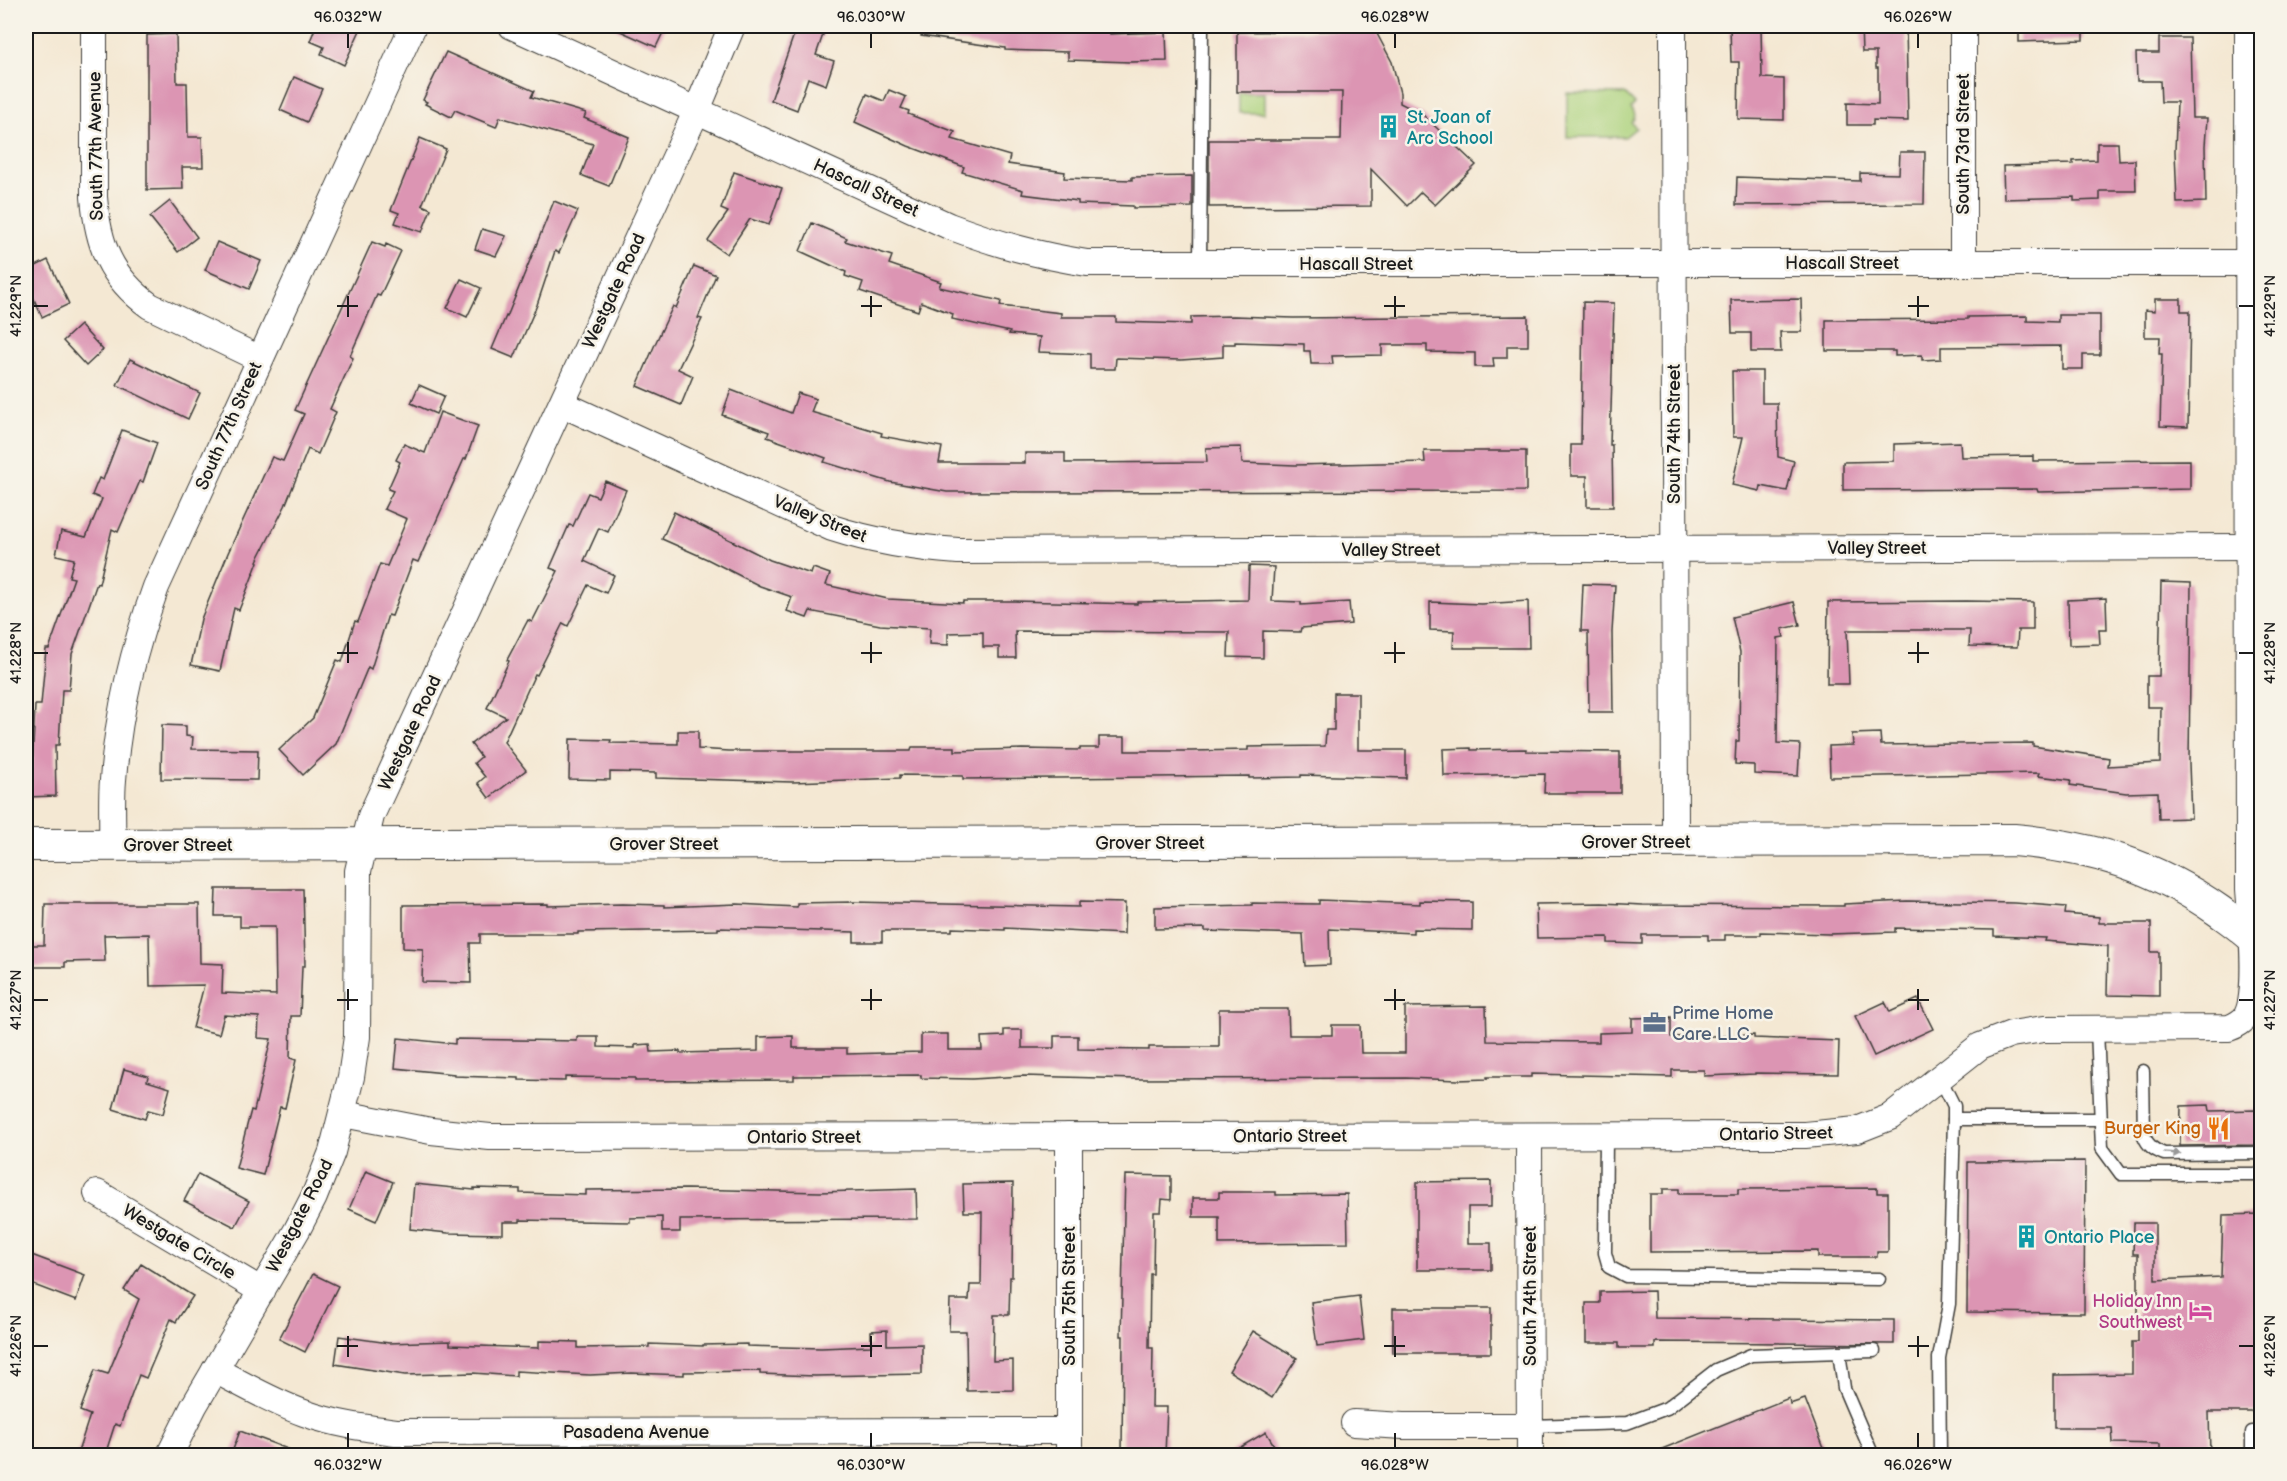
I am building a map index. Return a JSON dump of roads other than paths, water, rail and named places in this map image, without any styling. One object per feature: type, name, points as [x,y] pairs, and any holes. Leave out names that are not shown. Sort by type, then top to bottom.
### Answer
[{"type":"street","name":"South 77th Avenue","points":[[94,26],[94,197],[101,245],[109,262],[136,297],[150,306],[260,358]]},
{"type":"street","name":"South 77th Street","points":[[112,845],[113,783],[117,735],[126,682],[138,635],[156,587],[413,26]]},
{"type":"street","name":"Hascall Street","points":[[513,26],[949,226],[1003,246],[1044,257],[1087,263],[1200,265],[2249,262]]},
{"type":"street","name":"Westgate Road","points":[[169,1455],[314,1197],[332,1152],[343,1114],[357,1037],[358,871],[371,816],[697,110],[732,26]]},
{"type":"street","name":"South 74th Street","points":[[1672,26],[1675,842]]},
{"type":"street","name":"South 73rd Street","points":[[1963,26],[1963,263]]},
{"type":"street","name":"Ontario Street","points":[[343,1114],[431,1131],[490,1137],[1805,1135],[1843,1132],[1870,1126],[1890,1117],[1980,1046],[2011,1034],[2044,1029],[2235,1026],[2246,1017],[2258,939],[2249,889],[2248,26]]},
{"type":"street","name":"Valley Street","points":[[562,404],[832,528],[870,540],[910,548],[958,551],[2250,547]]},
{"type":"street","name":"Grover Street","points":[[26,845],[2002,840],[2071,846],[2122,861],[2175,883],[2258,939]]},
{"type":"street","name":"South 75th Street","points":[[1069,1136],[1069,1443]]},
{"type":"street","name":"South 74th Street","points":[[1530,1136],[1530,1455]]},
{"type":"street","name":"Westgate Circle","points":[[97,1193],[262,1291]]},
{"type":"street","name":"Pasadena Avenue","points":[[215,1370],[305,1414],[352,1426],[396,1432],[1069,1443]]},
{"type":"street","points":[[1354,1423],[1403,1426],[1530,1426]]},
{"type":"lane","points":[[1200,265],[1202,26]]},
{"type":"lane","points":[[2097,1029],[2102,1148],[2121,1174],[2262,1174]]},
{"type":"lane","points":[[2143,1071],[2144,1136],[2147,1143],[2155,1150],[2164,1154],[2262,1154]]},
{"type":"lane","points":[[1940,1078],[1954,1106],[1948,1304],[1939,1358],[1940,1455]]},
{"type":"lane","points":[[1954,1119],[2101,1119]]},
{"type":"lane","points":[[1606,1136],[1605,1253],[1609,1267],[1626,1276],[1879,1279]]},
{"type":"lane","points":[[1530,1426],[1627,1423],[1667,1408],[1716,1370],[1751,1355],[1874,1351]]},
{"type":"lane","points":[[1839,1352],[1844,1388],[1873,1455]]},
{"type":"lane","points":[[2252,1455],[2252,1432],[2262,1432]]},
{"type":"place","name":"St. Joan of Arc School","points":[[1389,127]]},
{"type":"place","name":"Prime Home Care LLC","points":[[1654,1023]]},
{"type":"place","name":"Burger King","points":[[2219,1128]]},
{"type":"place","name":"Ontario Place","points":[[2026,1237]]},
{"type":"place","name":"Holiday Inn Southwest","points":[[2200,1311]]}]
